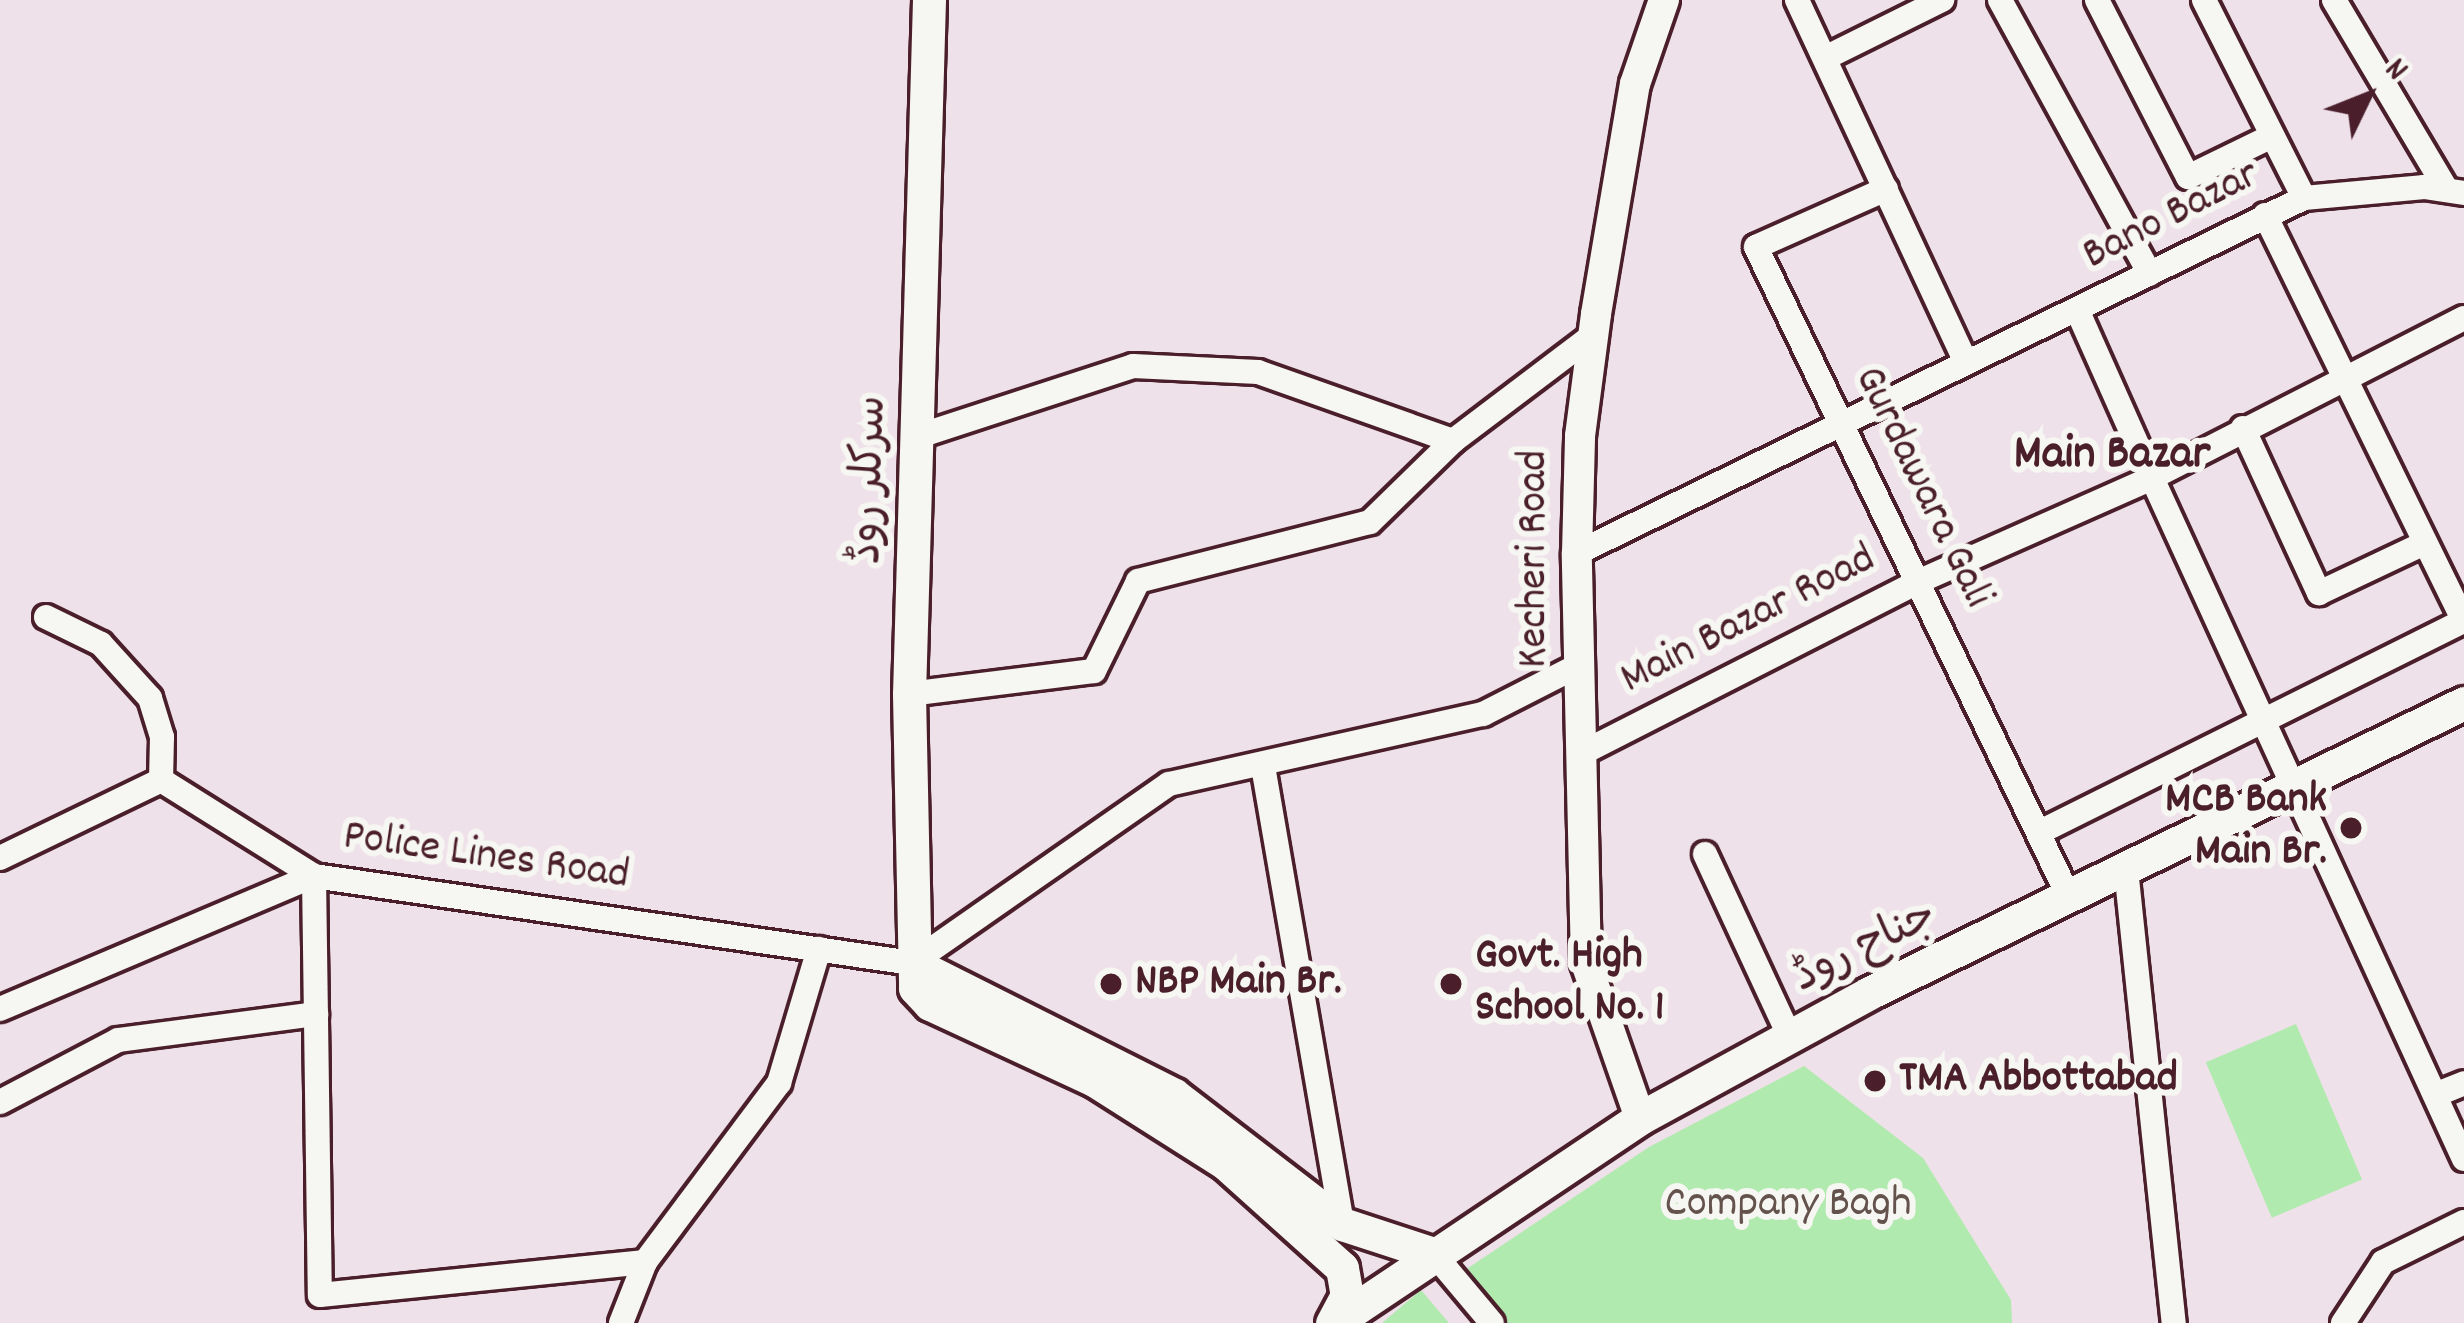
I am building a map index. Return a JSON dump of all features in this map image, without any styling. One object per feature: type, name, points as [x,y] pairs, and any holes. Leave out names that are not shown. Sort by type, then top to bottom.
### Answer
[{"type":"main road","name":"سرکلر روڈ","points":[[912,963],[909,694],[929,0]]},
{"type":"main road","name":"جناح روڈ","points":[[1333,1323],[1640,1118],[1790,1037],[2464,703]]},
{"type":"main road","points":[[912,963],[1174,1095],[1332,1235],[1366,1276],[1366,1301]]},
{"type":"main road","points":[[1332,1235],[1434,1254]]},
{"type":"main road","points":[[1332,1235],[1347,1294],[1333,1323]]},
{"type":"street","name":"Kecheri Road","points":[[1640,1118],[1586,963],[1577,553],[1594,335],[1635,84],[1664,0]]},
{"type":"street","points":[[1797,0],[1966,363]]},
{"type":"street","points":[[1825,58],[1942,0]]},
{"type":"street","points":[[2000,0],[2150,274]]},
{"type":"street","points":[[2097,0],[2188,177],[2272,136]]},
{"type":"street","points":[[2204,0],[2304,198],[2455,191],[2334,0]]},
{"type":"street","name":"Gurdawara Gali","points":[[1886,189],[1756,247],[1922,580],[2069,897]]},
{"type":"street","name":"Bano Bazar","points":[[1577,553],[2304,198]]},
{"type":"street","points":[[2040,832],[2464,621],[2339,378],[2265,215]]},
{"type":"street","points":[[2078,312],[2464,1159]]},
{"type":"street","name":"Main Bazar Road","points":[[1582,754],[1922,580],[2152,478],[2339,378],[2464,318]]},
{"type":"street","points":[[909,694],[1094,671],[1138,581],[1370,521],[1453,441],[1594,335]]},
{"type":"street","points":[[919,436],[1133,366],[1258,372],[1453,441]]},
{"type":"street","points":[[2243,428],[2319,593],[2425,543]]},
{"type":"street","points":[[46,617],[101,644],[150,698],[162,737],[161,780]]},
{"type":"street","points":[[912,963],[1169,784],[1483,714],[1580,665]]},
{"type":"street","points":[[1263,766],[1332,1235]]},
{"type":"street","points":[[0,858],[161,780]]},
{"type":"street","points":[[161,780],[314,876],[320,1295],[645,1262]]},
{"type":"street","points":[[1705,854],[1790,1037]]},
{"type":"street","points":[[2126,869],[2174,1323]]},
{"type":"street","name":"Police Lines Road","points":[[0,1009],[314,876],[912,963]]},
{"type":"street","points":[[621,1323],[645,1262],[779,1083],[819,949]]},
{"type":"street","points":[[0,1102],[118,1040],[316,1014]]},
{"type":"street","points":[[2435,1095],[2464,1083]]},
{"type":"street","points":[[2343,1323],[2384,1262],[2464,1222]]},
{"type":"street","points":[[1434,1254],[1492,1323]]},
{"type":"green space","points":[[2296,1024],[2362,1180],[2272,1218],[2206,1062]]},
{"type":"green space","name":"Company Bagh","points":[[1804,1066],[1923,1158],[2011,1300],[2012,1323],[1500,1323],[1459,1274],[1649,1147]]},
{"type":"green space","points":[[1421,1290],[1449,1323],[1382,1323]]},
{"type":"place","name":"MCB Bank Main Br.","points":[[2351,828]]},
{"type":"place","name":"NBP Main Br.","points":[[1111,984]]},
{"type":"place","name":"Govt. High School No. 1","points":[[1451,984]]},
{"type":"place","name":"TMA Abbottabad","points":[[1875,1081]]},
{"type":"district","name":"Main Bazar","points":[[2112,457]]}]
